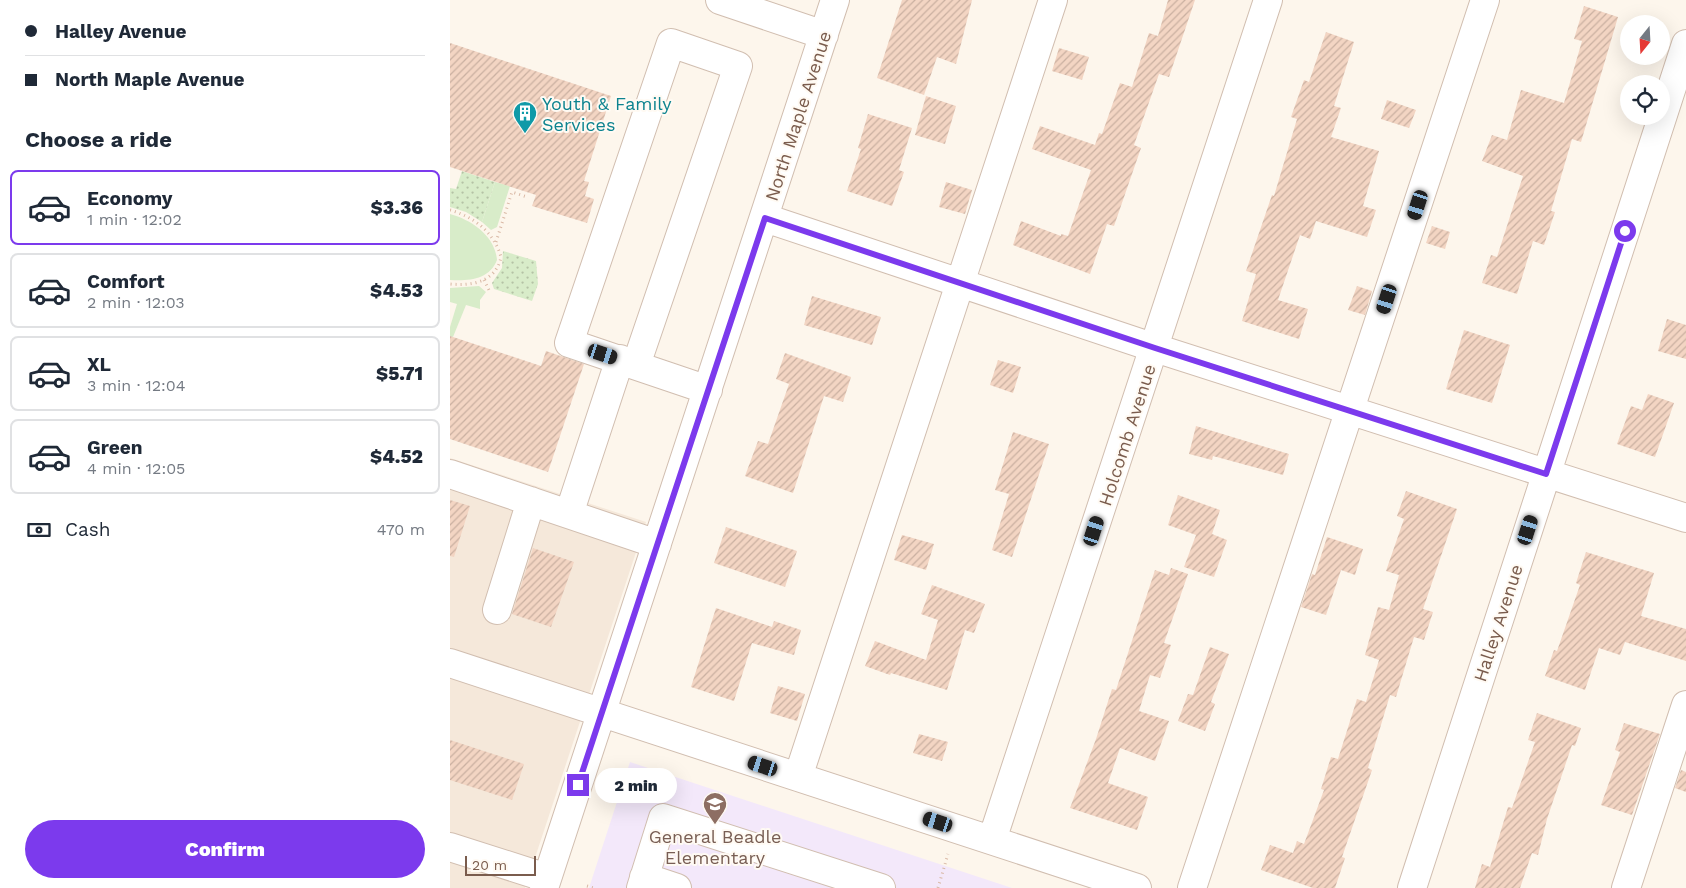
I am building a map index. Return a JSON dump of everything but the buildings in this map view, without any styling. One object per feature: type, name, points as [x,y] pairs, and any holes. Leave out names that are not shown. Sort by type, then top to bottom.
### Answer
[{"type":"street","points":[[720,0],[824,35]]},
{"type":"street","name":"North Maple Avenue","points":[[546,883],[835,0]]},
{"type":"street","points":[[798,777],[1053,0]]},
{"type":"street","name":"Holcomb Avenue","points":[[992,840],[1268,0]]},
{"type":"street","points":[[1192,888],[1485,0]]},
{"type":"street","points":[[569,514],[628,362],[738,66],[671,43],[569,343],[628,362],[708,390]]},
{"type":"street","name":"Halley Avenue","points":[[1412,888],[1686,44]]},
{"type":"street","points":[[765,218],[1155,348],[1686,518]]},
{"type":"street","points":[[450,474],[657,544]]},
{"type":"street","points":[[497,610],[532,502]]},
{"type":"street","points":[[450,663],[1136,888]]},
{"type":"street","points":[[1626,888],[1686,705]]},
{"type":"street","points":[[677,888],[643,882],[663,818],[881,888]]},
{"type":"street","points":[[450,846],[546,883]]},
{"type":"path","points":[[496,243],[512,192],[527,197]]},
{"type":"path","points":[[450,210],[475,221],[496,243],[501,257],[495,272],[484,280],[467,284],[450,284]]},
{"type":"path","points":[[484,280],[490,292]]},
{"type":"path","points":[[938,888],[948,854]]},
{"type":"path","points":[[587,886],[594,888]]},
{"type":"shaded area","points":[[450,458],[646,522],[525,888],[450,888]]},
{"type":"shaded area","name":"General Beadle Elementary","points":[[630,762],[1012,888],[589,888]]},
{"type":"green space","points":[[462,171],[495,182],[482,222],[466,212],[450,207],[450,188],[456,189]]},
{"type":"green space","points":[[495,182],[510,186],[497,227],[491,230],[482,222]]},
{"type":"green space","points":[[450,214],[466,220],[487,236],[495,251],[497,260],[489,272],[478,278],[450,280]]},
{"type":"green space","points":[[503,251],[536,261],[538,284],[532,301],[494,289],[492,283],[502,268]]},
{"type":"green space","points":[[479,286],[486,292],[480,300],[480,309],[466,305],[453,337],[450,336],[450,327],[457,304],[450,302],[450,288]]},
{"type":"place","name":"Youth & Family Services","points":[[525,134]]},
{"type":"place","name":"General Beadle Elementary","points":[[715,825]]},
{"type":"route","points":[[578,785],[765,218],[1155,348],[1546,474],[1625,231]]}]
